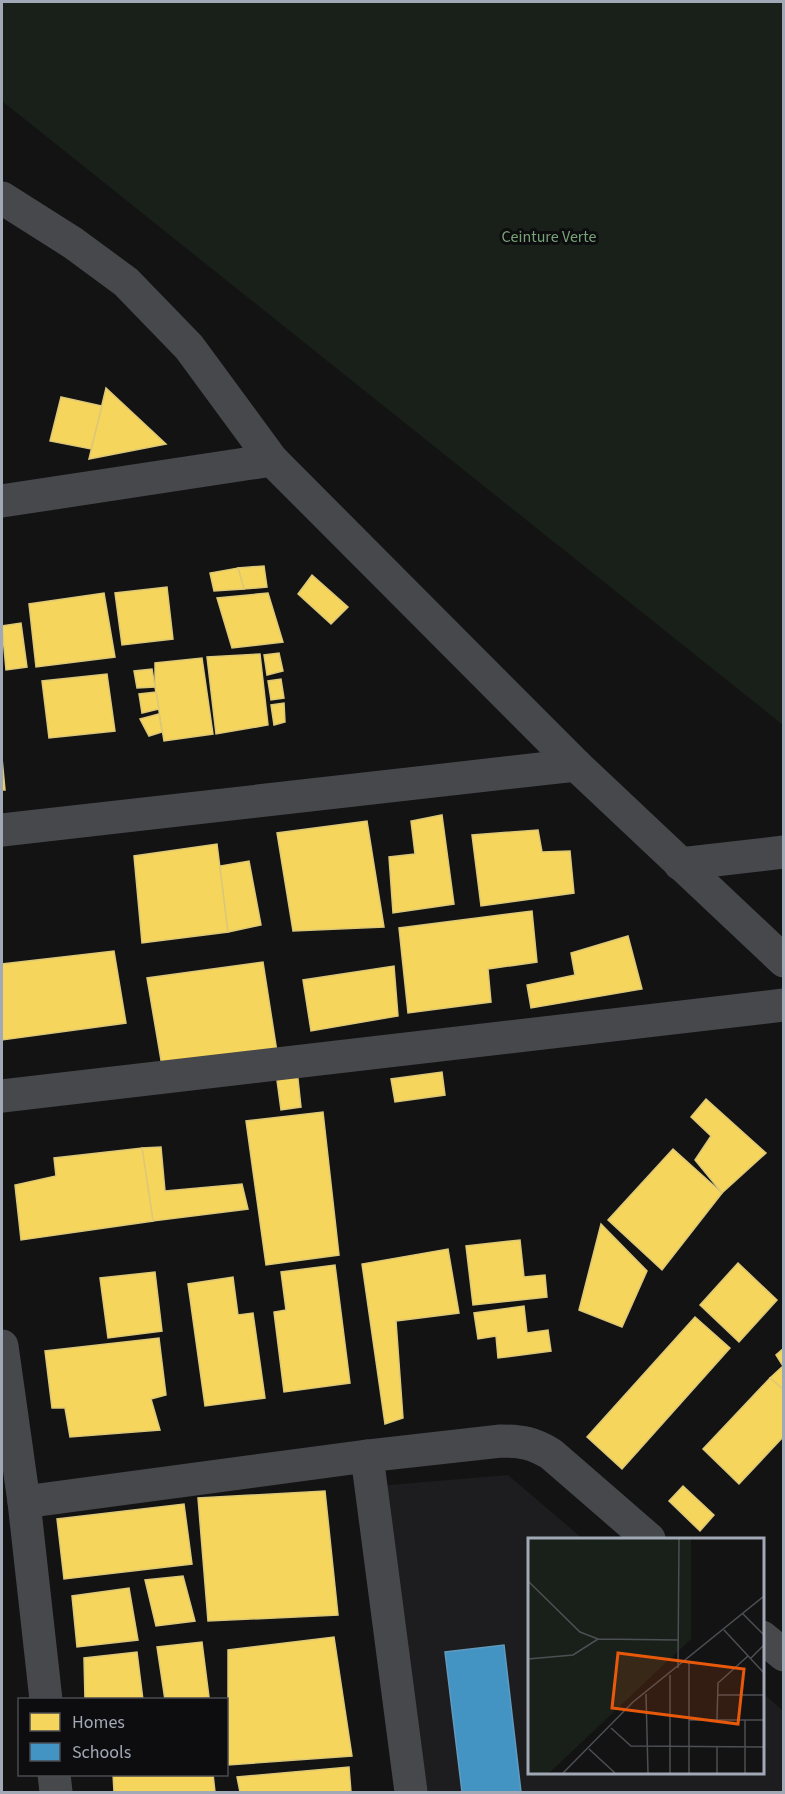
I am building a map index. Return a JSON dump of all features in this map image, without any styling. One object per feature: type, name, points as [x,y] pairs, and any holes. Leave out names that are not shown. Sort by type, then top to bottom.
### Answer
[{"type":"street","points":[[2,198],[73,243],[126,282],[189,347],[272,460],[576,765],[783,961]]},
{"type":"street","points":[[2,501],[272,460]]},
{"type":"street","points":[[2,830],[576,765]]},
{"type":"street","points":[[680,864],[783,852]]},
{"type":"street","points":[[2,1096],[783,1005]]},
{"type":"street","points":[[2,1347],[24,1502],[46,1698]]},
{"type":"street","points":[[24,1502],[367,1456],[519,1441],[536,1444],[551,1454],[648,1538]]},
{"type":"street","points":[[367,1456],[411,1792]]},
{"type":"street","points":[[764,1639],[783,1655]]},
{"type":"street","points":[[54,1776],[56,1792]]},
{"type":"shaded area","points":[[508,1475],[582,1538],[528,1538],[528,1773],[764,1773],[764,1694],[783,1711],[783,1792],[414,1792],[377,1486]]},
{"type":"green space","name":"Ceinture Verte","points":[[2,2],[783,2],[783,725],[2,101]]},
{"type":"building: Homes","points":[[106,388],[166,444],[89,459]]},
{"type":"building: Homes","points":[[61,397],[102,406],[91,449],[50,441]]},
{"type":"building: Homes","points":[[264,566],[267,587],[244,589],[238,568]]},
{"type":"building: Homes","points":[[238,568],[244,589],[214,591],[210,573]]},
{"type":"building: Homes","points":[[312,575],[348,607],[331,624],[298,594]]},
{"type":"building: Homes","points":[[167,587],[173,639],[122,645],[115,593]]},
{"type":"building: Homes","points":[[104,593],[115,657],[36,667],[29,604]]},
{"type":"building: Homes","points":[[268,593],[283,642],[232,648],[217,598]]},
{"type":"building: Homes","points":[[21,623],[27,667],[6,670],[2,626]]},
{"type":"building: Homes","points":[[279,653],[283,671],[267,675],[264,655]]},
{"type":"building: Homes","points":[[260,654],[268,725],[216,734],[207,657]]},
{"type":"building: Homes","points":[[202,658],[213,734],[164,741],[155,687],[155,663]]},
{"type":"building: Homes","points":[[152,669],[155,687],[137,688],[134,671]]},
{"type":"building: Homes","points":[[107,674],[115,731],[49,738],[42,681]]},
{"type":"building: Homes","points":[[281,679],[284,698],[271,700],[268,681]]},
{"type":"building: Homes","points":[[156,692],[159,709],[142,713],[139,694]]},
{"type":"building: Homes","points":[[284,703],[285,722],[274,725],[271,705]]},
{"type":"building: Homes","points":[[159,714],[162,732],[149,736],[140,719]]},
{"type":"building: Homes","points":[[2,758],[5,790],[2,790]]},
{"type":"building: Homes","points":[[442,815],[454,904],[393,913],[389,857],[415,854],[411,821]]},
{"type":"building: Homes","points":[[367,821],[384,927],[293,931],[277,833]]},
{"type":"building: Homes","points":[[538,830],[542,852],[570,851],[574,893],[481,906],[472,835]]},
{"type":"building: Homes","points":[[217,844],[228,932],[142,943],[134,856]]},
{"type":"building: Homes","points":[[249,861],[261,925],[228,932],[220,866]]},
{"type":"building: Homes","points":[[532,911],[537,962],[488,969],[491,1002],[408,1013],[399,928]]},
{"type":"building: Homes","points":[[628,936],[642,989],[531,1008],[527,985],[575,975],[571,953]]},
{"type":"building: Homes","points":[[114,951],[126,1023],[2,1040],[2,964]]},
{"type":"building: Homes","points":[[263,962],[277,1052],[163,1072],[147,978]]},
{"type":"building: Homes","points":[[394,966],[398,1016],[311,1031],[303,980]]},
{"type":"building: Homes","points":[[297,1070],[301,1107],[281,1110],[276,1073]]},
{"type":"building: Homes","points":[[442,1072],[445,1095],[395,1102],[391,1079]]},
{"type":"building: Homes","points":[[706,1099],[766,1153],[722,1193],[695,1160],[711,1136],[691,1117]]},
{"type":"building: Homes","points":[[323,1112],[339,1255],[266,1265],[246,1121]]},
{"type":"building: Homes","points":[[161,1147],[165,1191],[242,1184],[248,1209],[153,1221],[142,1148]]},
{"type":"building: Homes","points":[[142,1148],[153,1221],[21,1240],[15,1185],[56,1176],[54,1158]]},
{"type":"building: Homes","points":[[673,1149],[722,1193],[662,1270],[608,1220]]},
{"type":"building: Homes","points":[[601,1224],[647,1271],[622,1327],[579,1310]]},
{"type":"building: Homes","points":[[520,1240],[524,1277],[545,1275],[547,1297],[473,1305],[466,1246]]},
{"type":"building: Homes","points":[[448,1249],[459,1313],[396,1321],[403,1418],[385,1424],[362,1264]]},
{"type":"building: Homes","points":[[738,1263],[777,1300],[739,1342],[700,1305]]},
{"type":"building: Homes","points":[[335,1265],[350,1383],[284,1392],[274,1312],[286,1310],[281,1272]]},
{"type":"building: Homes","points":[[155,1272],[162,1331],[108,1338],[100,1278]]},
{"type":"building: Homes","points":[[233,1277],[238,1315],[253,1313],[265,1398],[205,1406],[188,1284]]},
{"type":"building: Homes","points":[[524,1306],[527,1333],[548,1330],[551,1351],[498,1358],[496,1336],[478,1339],[474,1313]]},
{"type":"building: Homes","points":[[695,1317],[730,1348],[622,1469],[587,1437]]},
{"type":"building: Homes","points":[[159,1338],[166,1395],[151,1399],[160,1430],[70,1437],[65,1408],[52,1408],[45,1351]]},
{"type":"building: Homes","points":[[784,1348],[784,1390],[770,1378],[783,1366],[776,1355]]},
{"type":"building: Homes","points":[[770,1378],[784,1390],[784,1436],[739,1484],[703,1449]]},
{"type":"building: Homes","points":[[683,1486],[714,1515],[700,1531],[669,1501]]},
{"type":"building: Homes","points":[[325,1491],[338,1615],[208,1621],[198,1498]]},
{"type":"building: Homes","points":[[184,1504],[192,1564],[64,1579],[57,1519]]},
{"type":"building: Homes","points":[[183,1576],[195,1621],[156,1626],[145,1580]]},
{"type":"building: Homes","points":[[129,1588],[138,1640],[77,1647],[72,1596]]},
{"type":"building: Homes","points":[[334,1637],[352,1756],[228,1765],[228,1650]]},
{"type":"building: Homes","points":[[202,1642],[209,1697],[165,1698],[157,1647]]},
{"type":"building: Homes","points":[[137,1652],[143,1698],[85,1698],[84,1658]]},
{"type":"building: Homes","points":[[349,1767],[351,1792],[240,1792],[237,1777]]},
{"type":"building: Homes","points":[[113,1776],[213,1776],[215,1792],[114,1792]]},
{"type":"building: Schools","points":[[504,1645],[521,1792],[462,1792],[445,1652]]}]
